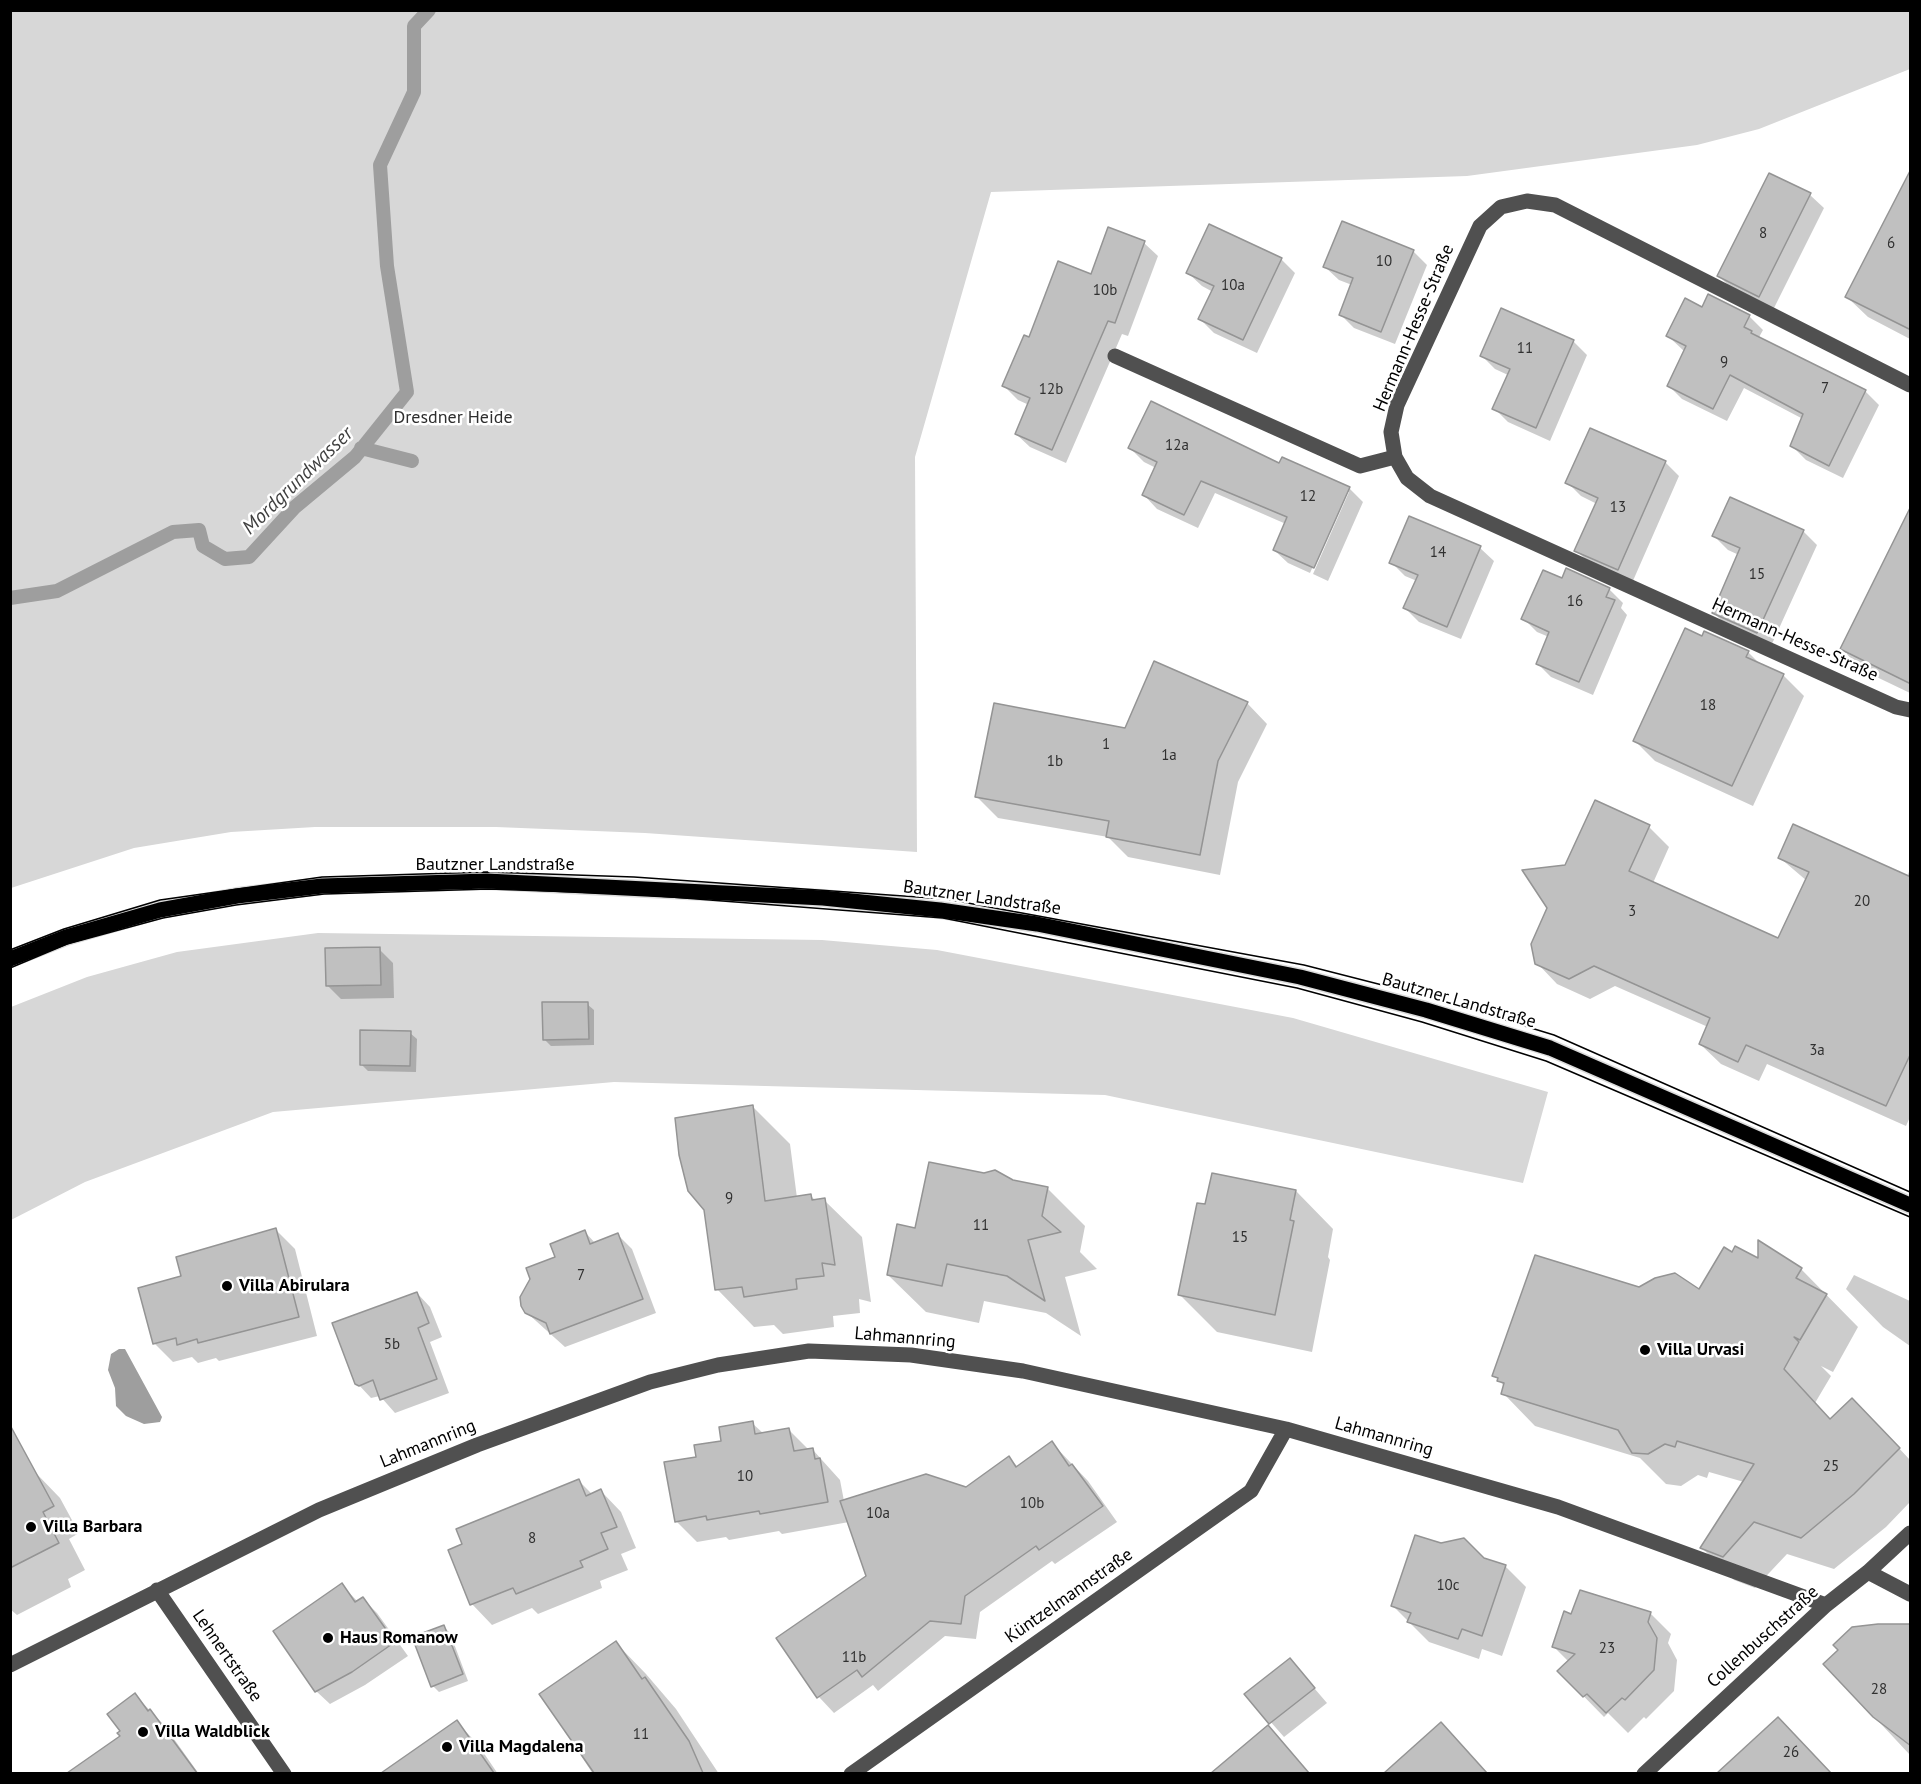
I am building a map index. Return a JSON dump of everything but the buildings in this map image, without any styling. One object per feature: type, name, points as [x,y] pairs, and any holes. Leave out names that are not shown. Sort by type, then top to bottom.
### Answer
[{"type":"main road","name":"Bautzner Landstraße","points":[[10,959],[66,937],[160,910],[237,896],[322,886],[487,881],[812,898],[940,910],[1037,924],[1300,977],[1426,1010],[1550,1048],[1911,1205]]},
{"type":"street","name":"Hermann-Hesse-Straße","points":[[1911,385],[1555,205],[1527,201],[1501,207],[1480,226],[1397,405],[1391,432],[1395,457],[1407,478],[1430,496],[1885,702],[1911,710]]},
{"type":"street","points":[[1115,356],[1360,466],[1395,457]]},
{"type":"street","name":"Lahmannring","points":[[10,1665],[319,1510],[477,1445],[650,1382],[718,1365],[808,1351],[911,1355],[1023,1371],[1286,1429],[1558,1507],[1826,1605]]},
{"type":"street","name":"Küntzelmannstraße","points":[[851,1773],[1251,1491],[1286,1429]]},
{"type":"street","name":"Collenbuschstraße","points":[[1644,1773],[1826,1605],[1868,1572],[1911,1533]]},
{"type":"street","points":[[1868,1572],[1911,1594]]},
{"type":"street","name":"Lehnertstraße","points":[[158,1590],[284,1773]]},
{"type":"green space","name":"Dresdner Heide","points":[[11,10],[1910,10],[1910,69],[1759,129],[1697,145],[1467,176],[991,192],[915,457],[917,852],[645,833],[496,827],[315,827],[231,832],[134,848],[11,888]]},
{"type":"green space","points":[[318,933],[822,940],[937,950],[1293,1018],[1548,1092],[1523,1183],[1105,1095],[614,1082],[273,1112],[85,1182],[11,1220],[11,1007],[87,977],[177,952]]},
{"type":"shaded area","points":[[119,1349],[125,1349],[162,1417],[160,1422],[144,1424],[126,1416],[116,1406],[115,1388],[108,1370],[111,1354]]},
{"type":"waterway","name":"Mordgrundwasser","points":[[10,598],[57,591],[173,532],[199,530],[203,546],[225,559],[249,557],[295,507],[355,457],[407,392],[387,266],[380,165],[414,92],[414,26],[429,10]]},
{"type":"waterway","points":[[361,448],[412,461]]},
{"type":"tram line","points":[[10,950],[64,929],[160,900],[322,877],[487,872],[634,877],[946,899],[1304,965],[1433,998],[1554,1035],[1910,1192]]},
{"type":"tram line","points":[[10,968],[67,944],[163,918],[236,905],[324,894],[489,889],[632,894],[943,918],[1297,988],[1422,1022],[1546,1061],[1910,1217]]},
{"type":"place","name":"Villa Abirulara","points":[[227,1286]]},
{"type":"place","name":"Villa Urvasi","points":[[1645,1350]]},
{"type":"place","name":"Villa Barbara","points":[[31,1527]]},
{"type":"place","name":"Haus Romanow","points":[[328,1638]]},
{"type":"place","name":"Villa Waldblick","points":[[143,1732]]},
{"type":"place","name":"Villa Magdalena","points":[[447,1747]]}]
